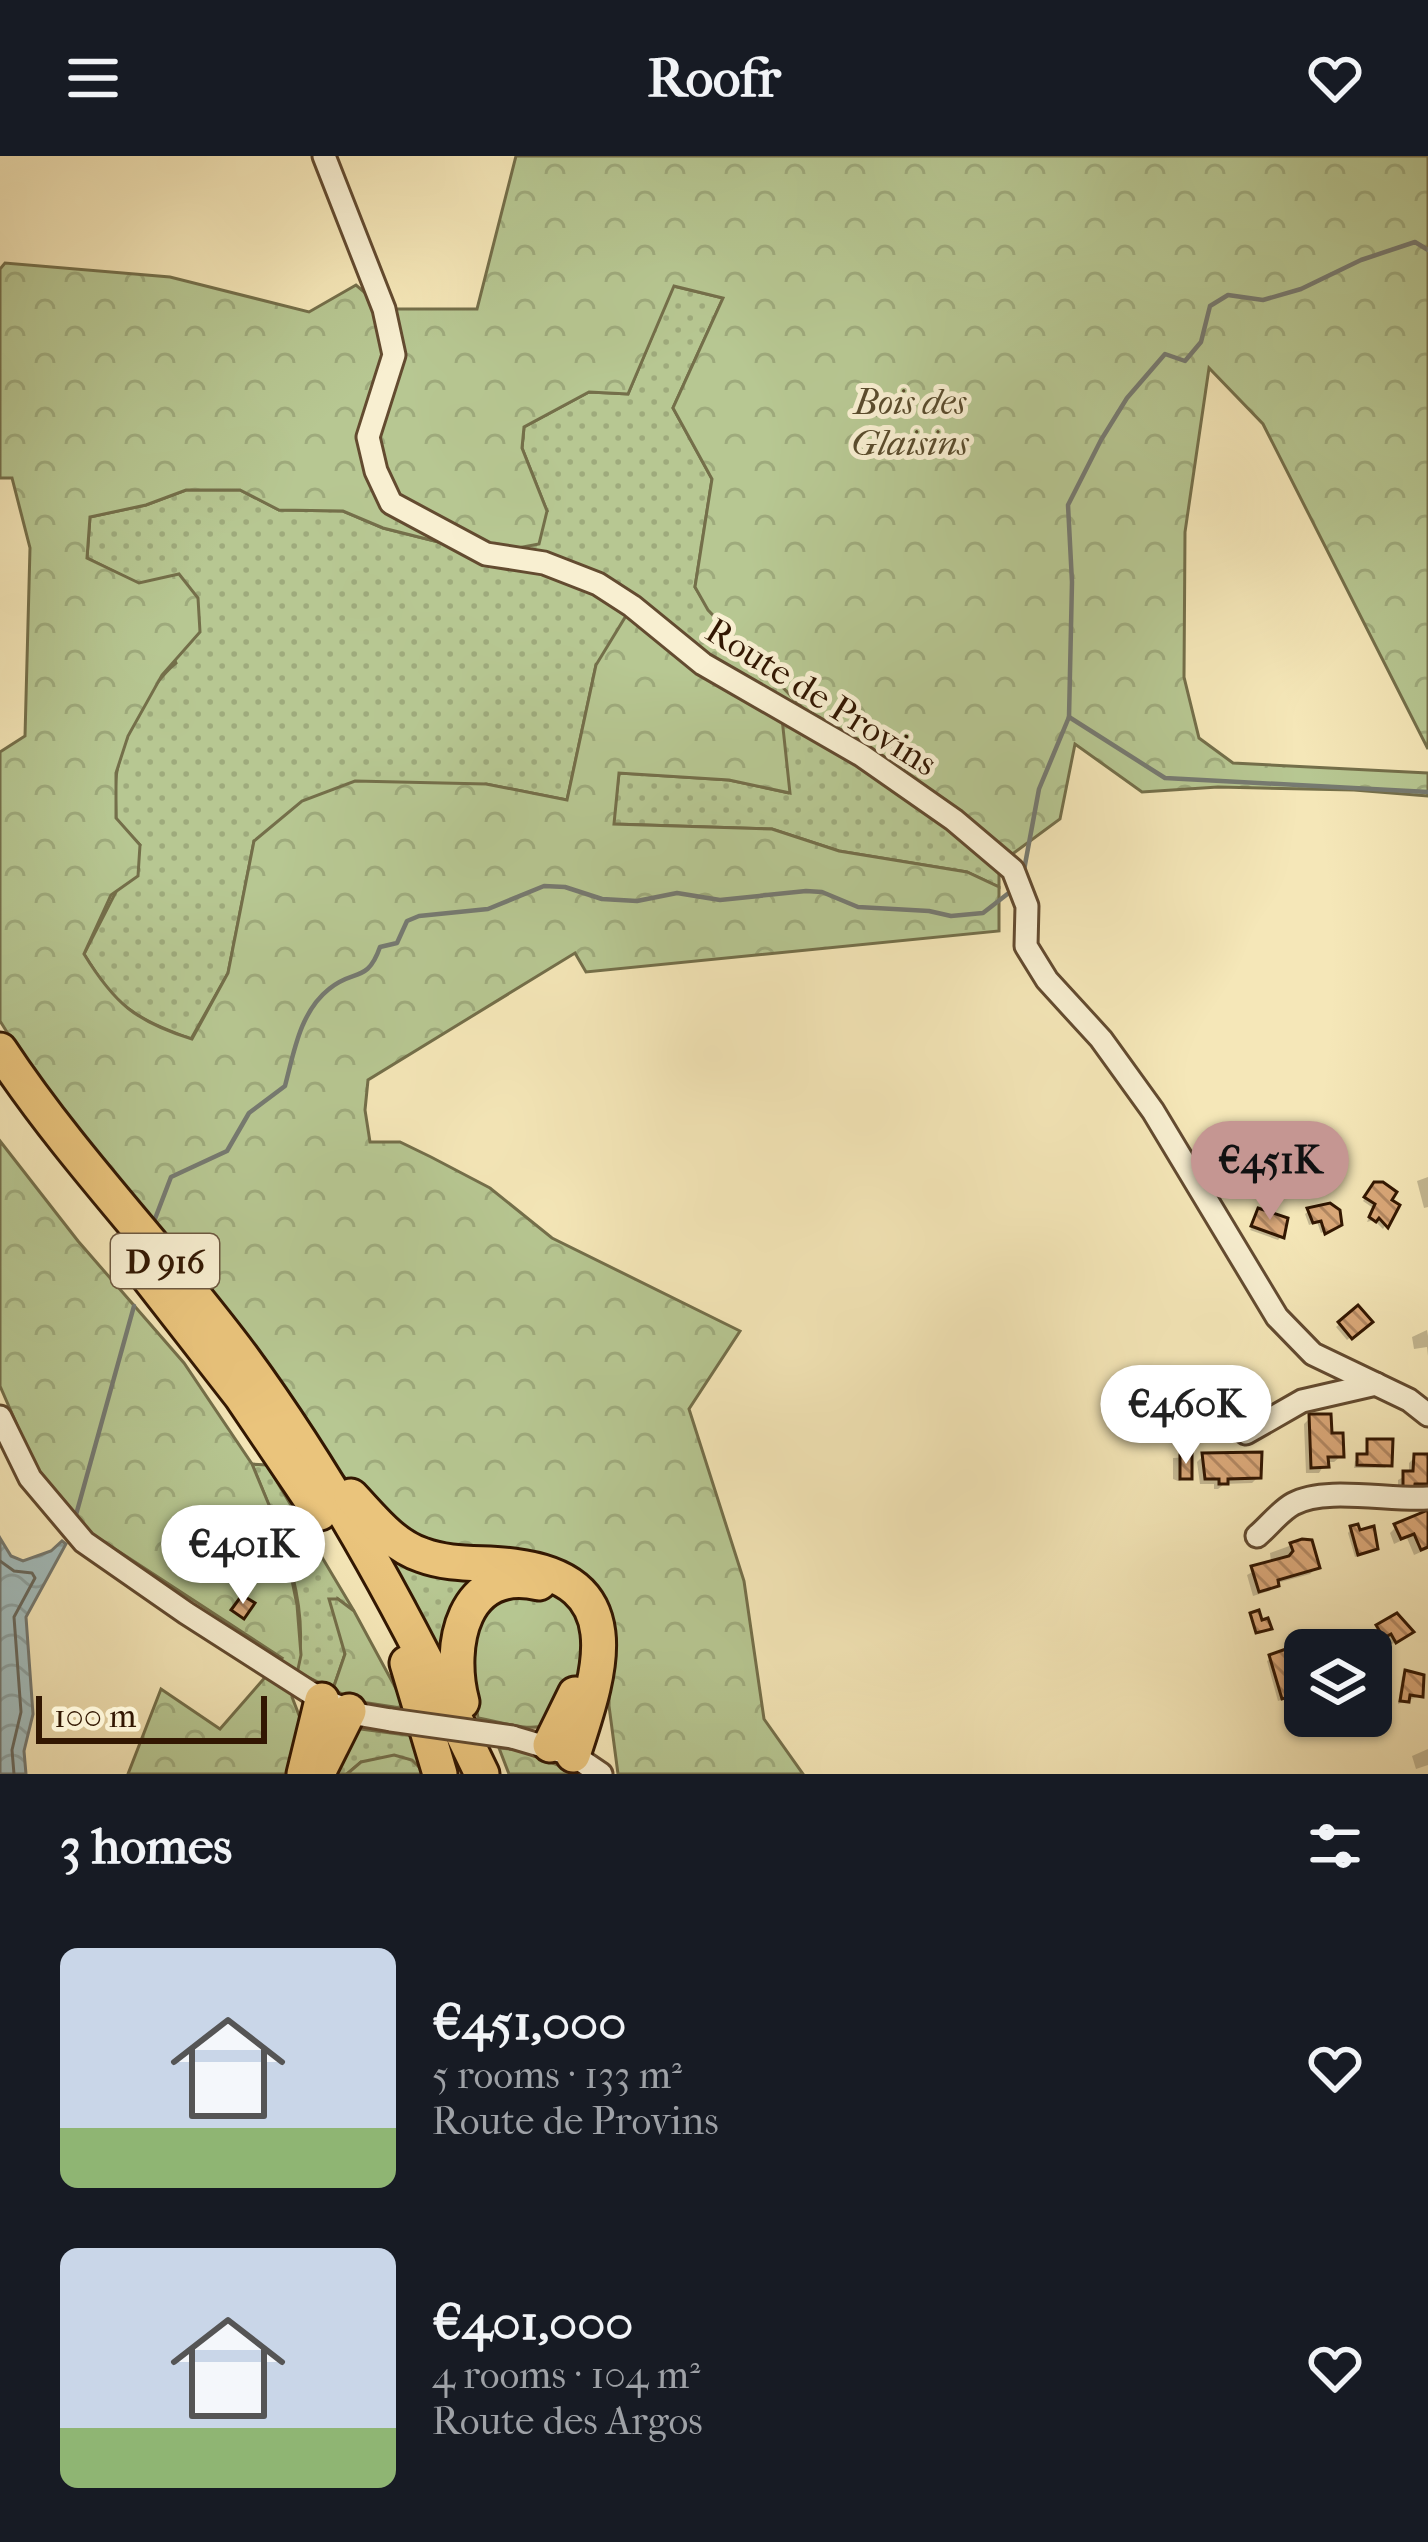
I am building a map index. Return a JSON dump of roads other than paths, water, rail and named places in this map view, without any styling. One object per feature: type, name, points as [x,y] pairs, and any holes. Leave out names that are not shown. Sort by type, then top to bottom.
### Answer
[{"type":"highway","name":"D 916","points":[[0,1050],[71,1146],[241,1356],[306,1449],[414,1632],[482,1773]]},
{"type":"highway","name":"D 916","points":[[0,1088],[241,1396],[315,1505],[407,1663],[460,1774]]},
{"type":"highway","points":[[306,1449],[380,1527],[410,1550],[446,1561],[544,1572],[582,1595],[597,1625],[601,1658],[574,1758]]},
{"type":"highway","points":[[482,1773],[457,1682],[456,1642],[470,1608],[488,1592],[511,1582],[530,1581],[556,1591],[571,1602],[586,1628],[574,1758]]},
{"type":"highway","points":[[407,1663],[440,1774]]},
{"type":"highway","points":[[304,1774],[336,1705]]},
{"type":"highway","points":[[318,1774],[336,1705]]},
{"type":"street","name":"Route de Provins","points":[[324,156],[384,309],[394,355],[368,437],[376,471],[391,503],[486,554],[544,563],[598,584],[703,664],[861,755],[954,820],[1013,870],[1027,906],[1026,946],[1047,980],[1101,1039],[1153,1112],[1277,1317],[1313,1354],[1428,1415]]},
{"type":"street","points":[[1246,1432],[1302,1401],[1376,1384]]},
{"type":"street","points":[[0,1417],[30,1478],[84,1542],[186,1613],[336,1705],[391,1720],[512,1737],[574,1758]]},
{"type":"street","points":[[1257,1536],[1294,1503],[1328,1495],[1428,1498]]},
{"type":"water","points":[[0,1538],[11,1556],[23,1561],[51,1551],[62,1541],[66,1544],[26,1617],[33,1714],[24,1751],[26,1774],[0,1774]]},
{"type":"waterway","points":[[1024,870],[1039,789],[1069,717],[1072,582],[1068,505],[1127,398],[1165,354],[1185,361],[1201,342],[1210,306],[1228,295],[1263,300],[1415,242],[1428,250]]},
{"type":"waterway","points":[[1069,717],[1165,778],[1428,792]]},
{"type":"waterway","points":[[153,1224],[171,1177],[227,1151],[249,1113],[285,1086],[300,1033],[319,998],[365,971],[380,947],[397,943],[407,921],[419,916],[488,909],[544,886],[637,901],[677,893],[720,900],[822,892],[858,907],[951,916],[983,913],[1010,892]]},
{"type":"waterway","points":[[74,1522],[134,1306]]},
{"type":"park label","name":"Bois des Glaisins","points":[[910,422]]}]
